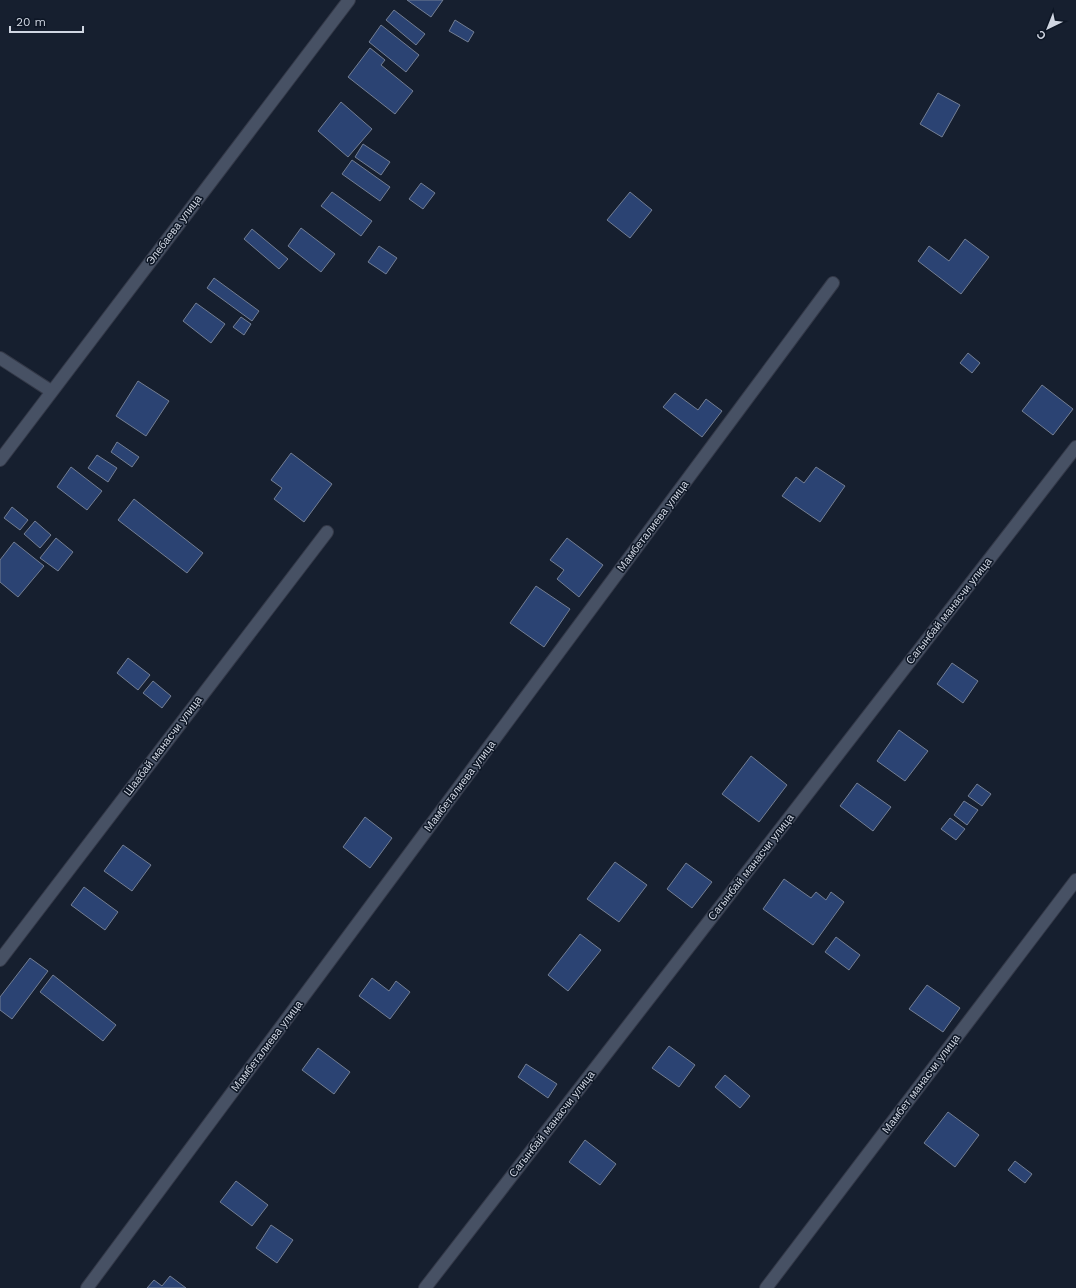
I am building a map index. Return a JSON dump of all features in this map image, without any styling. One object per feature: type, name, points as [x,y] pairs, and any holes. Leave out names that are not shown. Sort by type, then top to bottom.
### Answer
[{"type":"street","name":"Элебаева улица","points":[[0,460],[348,0]]},
{"type":"street","name":"Мамбеталиева улица","points":[[87,1288],[833,283]]},
{"type":"street","points":[[0,358],[51,391]]},
{"type":"street","name":"Сагынбай манасчи улица","points":[[425,1288],[1076,447]]},
{"type":"street","name":"Шаабай манасчи улица","points":[[0,960],[327,532]]},
{"type":"street","name":"Мамбет манасчи улица","points":[[766,1288],[1076,880]]},
{"type":"building","points":[[407,0],[443,0],[431,17]]},
{"type":"building","points":[[394,10],[425,34],[416,45],[386,20]]},
{"type":"building","points":[[455,20],[474,32],[468,42],[449,31]]},
{"type":"building","points":[[381,25],[419,55],[406,72],[369,42]]},
{"type":"building","points":[[370,48],[385,60],[381,65],[413,91],[395,114],[348,77]]},
{"type":"building","points":[[938,93],[960,105],[942,137],[920,124]]},
{"type":"building","points":[[341,102],[372,129],[348,157],[318,131]]},
{"type":"building","points":[[363,144],[390,162],[381,175],[355,157]]},
{"type":"building","points":[[352,160],[390,187],[380,201],[342,174]]},
{"type":"building","points":[[421,183],[435,193],[423,209],[409,199]]},
{"type":"building","points":[[332,192],[372,221],[361,236],[321,206]]},
{"type":"building","points":[[630,192],[652,210],[630,238],[607,220]]},
{"type":"building","points":[[301,228],[335,254],[321,272],[288,246]]},
{"type":"building","points":[[252,229],[288,259],[279,269],[244,239]]},
{"type":"building","points":[[965,239],[989,257],[961,294],[918,261],[929,246],[949,261]]},
{"type":"building","points":[[379,246],[397,258],[386,274],[368,262]]},
{"type":"building","points":[[214,278],[259,311],[252,321],[207,288]]},
{"type":"building","points":[[196,303],[225,324],[211,343],[183,321]]},
{"type":"building","points":[[241,317],[251,324],[244,335],[233,327]]},
{"type":"building","points":[[968,353],[980,363],[972,373],[960,363]]},
{"type":"building","points":[[138,381],[169,401],[146,436],[116,416]]},
{"type":"building","points":[[1042,385],[1073,409],[1053,435],[1022,411]]},
{"type":"building","points":[[675,393],[698,410],[706,399],[722,411],[702,437],[663,407]]},
{"type":"building","points":[[117,442],[139,457],[132,467],[111,452]]},
{"type":"building","points":[[291,453],[332,484],[304,522],[274,499],[282,488],[271,480]]},
{"type":"building","points":[[97,455],[117,468],[108,482],[88,468]]},
{"type":"building","points":[[71,467],[102,491],[87,510],[57,487]]},
{"type":"building","points":[[816,467],[845,486],[820,522],[782,496],[796,477],[804,483]]},
{"type":"building","points":[[134,499],[203,553],[187,573],[118,520]]},
{"type":"building","points":[[12,507],[28,520],[20,530],[4,518]]},
{"type":"building","points":[[35,521],[51,535],[40,548],[24,534]]},
{"type":"building","points":[[56,538],[73,552],[58,571],[40,558]]},
{"type":"building","points":[[567,538],[603,565],[579,597],[557,579],[564,570],[550,560]]},
{"type":"building","points":[[14,542],[44,566],[18,597],[0,582],[0,560]]},
{"type":"building","points":[[536,586],[570,609],[544,647],[510,623]]},
{"type":"building","points":[[128,658],[150,675],[138,690],[117,673]]},
{"type":"building","points":[[952,663],[978,681],[963,703],[937,684]]},
{"type":"building","points":[[153,681],[171,696],[162,708],[143,693]]},
{"type":"building","points":[[899,730],[928,751],[905,781],[877,761]]},
{"type":"building","points":[[751,756],[787,785],[759,822],[722,794]]},
{"type":"building","points":[[857,783],[891,807],[873,831],[840,806]]},
{"type":"building","points":[[977,784],[991,794],[982,806],[968,796]]},
{"type":"building","points":[[964,801],[978,810],[967,825],[954,815]]},
{"type":"building","points":[[365,817],[392,838],[370,868],[343,847]]},
{"type":"building","points":[[950,818],[965,829],[956,840],[941,829]]},
{"type":"building","points":[[123,845],[151,865],[132,891],[104,871]]},
{"type":"building","points":[[615,862],[647,885],[619,922],[587,899]]},
{"type":"building","points":[[686,863],[712,882],[692,908],[667,889]]},
{"type":"building","points":[[784,879],[811,898],[816,892],[826,900],[831,892],[844,902],[813,945],[763,909]]},
{"type":"building","points":[[84,887],[118,912],[105,930],[71,905]]},
{"type":"building","points":[[580,934],[601,950],[568,991],[548,975]]},
{"type":"building","points":[[836,937],[860,955],[849,970],[825,952]]},
{"type":"building","points":[[30,958],[48,971],[12,1019],[0,1010],[0,997]]},
{"type":"building","points":[[53,975],[116,1025],[103,1041],[40,992]]},
{"type":"building","points":[[372,978],[389,991],[396,981],[410,992],[390,1019],[359,996]]},
{"type":"building","points":[[927,985],[960,1008],[943,1032],[909,1009]]},
{"type":"building","points":[[669,1046],[695,1065],[679,1087],[652,1068]]},
{"type":"building","points":[[318,1048],[350,1072],[334,1094],[302,1070]]},
{"type":"building","points":[[526,1064],[557,1084],[548,1098],[518,1077]]},
{"type":"building","points":[[725,1075],[750,1096],[740,1108],[715,1087]]},
{"type":"building","points":[[948,1112],[979,1135],[955,1167],[924,1143]]},
{"type":"building","points":[[585,1140],[616,1164],[600,1185],[569,1162]]},
{"type":"building","points":[[1015,1161],[1032,1174],[1025,1183],[1008,1170]]},
{"type":"building","points":[[236,1181],[268,1205],[252,1226],[220,1202]]},
{"type":"building","points":[[271,1225],[293,1240],[277,1263],[256,1248]]},
{"type":"building","points":[[170,1276],[186,1288],[147,1288],[154,1280],[162,1286]]}]
